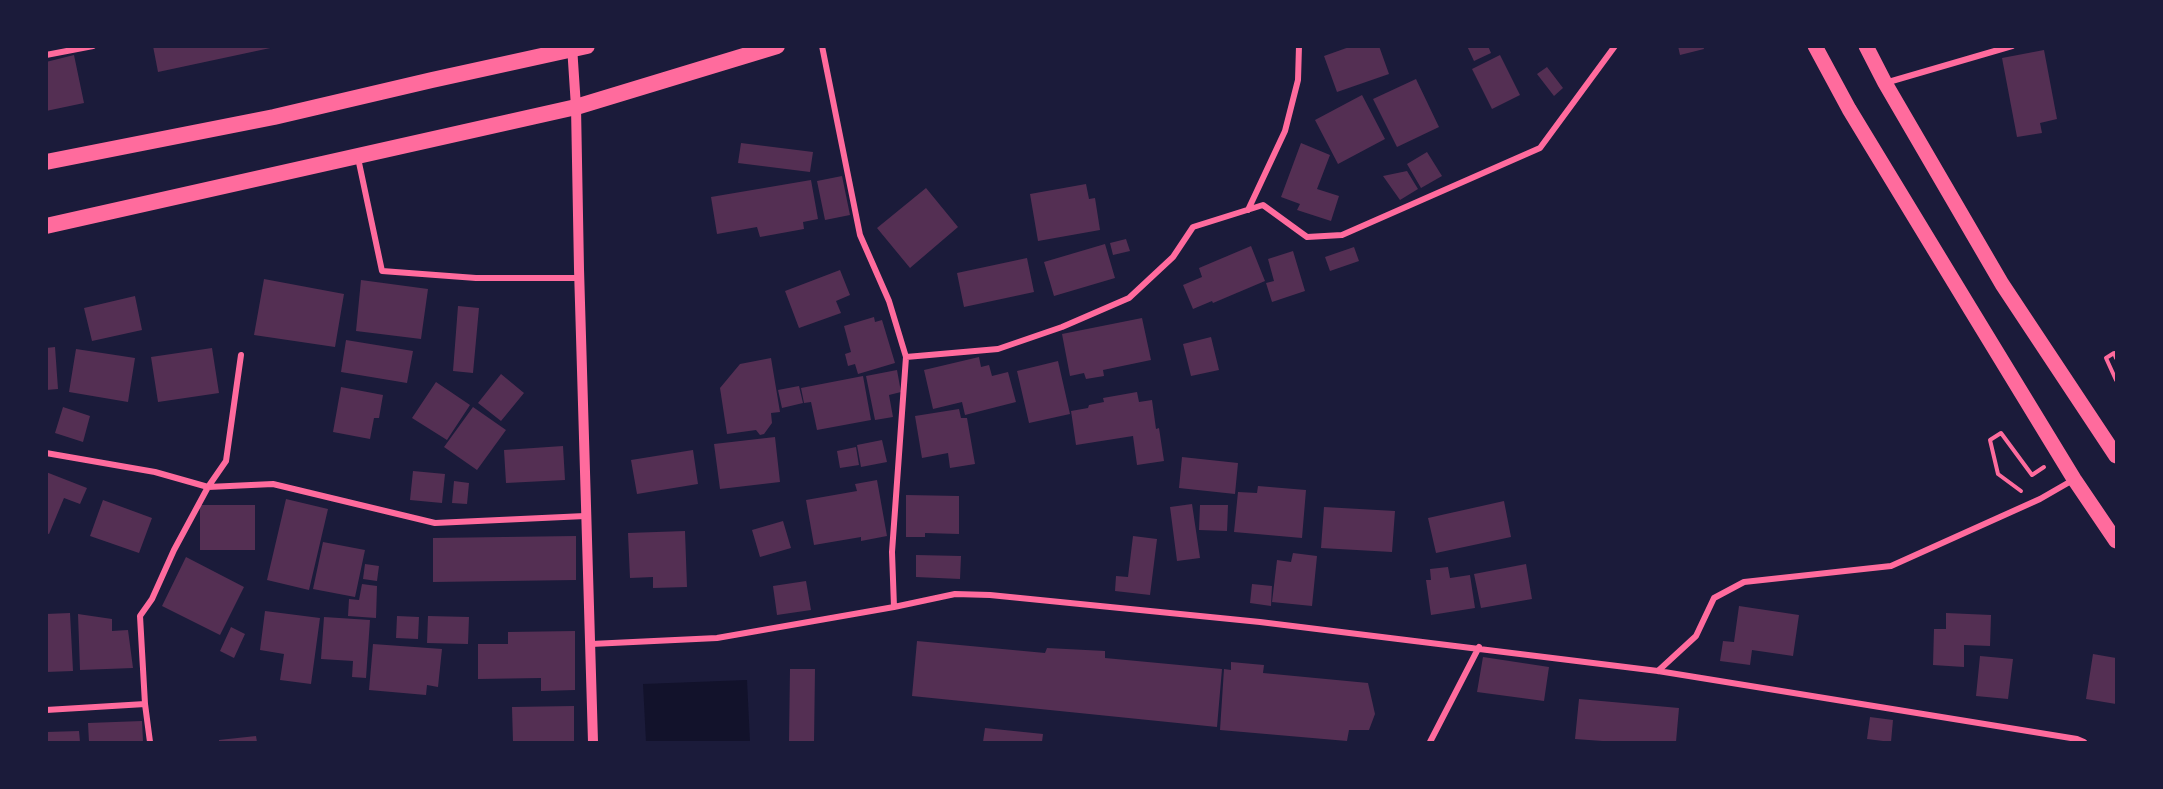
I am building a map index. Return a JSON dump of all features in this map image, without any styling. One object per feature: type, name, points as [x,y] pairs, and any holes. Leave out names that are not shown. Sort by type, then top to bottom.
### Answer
[{"type":"highway","points":[[46,226],[358,154],[576,107],[777,46]]},
{"type":"highway","points":[[46,162],[274,117],[577,48]]},
{"type":"main road","points":[[1815,46],[1855,119],[2074,479],[2116,541]]},
{"type":"main road","points":[[1866,46],[1885,83],[2002,284],[2116,456]]},
{"type":"street","points":[[46,55],[93,46]]},
{"type":"street","points":[[822,46],[860,235],[889,302],[906,357],[891,552],[894,607]]},
{"type":"street","points":[[1248,210],[1285,131],[1298,80],[1299,46]]},
{"type":"street","points":[[906,357],[998,350],[1062,327],[1129,298],[1173,257],[1193,227],[1263,205],[1308,237],[1342,235],[1540,148],[1615,46]]},
{"type":"street","points":[[1885,83],[2012,46]]},
{"type":"street","points":[[577,48],[579,278],[593,742]]},
{"type":"street","points":[[358,154],[382,271],[476,278],[579,278]]},
{"type":"street","points":[[150,742],[145,704],[140,616],[152,598],[174,550],[208,487],[226,461],[241,355]]},
{"type":"street","points":[[46,453],[155,472],[208,487],[273,484],[435,523],[585,516]]},
{"type":"street","points":[[1658,671],[1696,636],[1714,598],[1744,582],[1891,566],[2040,499],[2074,479]]},
{"type":"street","points":[[591,644],[717,638],[955,594],[990,595],[1260,622],[1479,647],[1658,671],[2077,739],[2084,742]]},
{"type":"street","points":[[1430,742],[1479,647]]},
{"type":"street","points":[[46,710],[145,704]]},
{"type":"path","points":[[2116,358],[2114,353],[2106,358],[2116,380]]},
{"type":"path","points":[[2021,491],[1998,474],[1990,440],[2001,433],[2032,475]]},
{"type":"shaded area","points":[[747,680],[750,742],[646,742],[643,684]]},
{"type":"building","points":[[153,46],[275,46],[275,47],[158,72]]},
{"type":"building","points":[[1352,46],[1379,46],[1389,74],[1337,92],[1324,56]]},
{"type":"building","points":[[1467,46],[1488,46],[1491,53],[1474,61]]},
{"type":"building","points":[[1678,46],[1703,46],[1704,49],[1680,55]]},
{"type":"building","points":[[2044,50],[2057,119],[2040,123],[2042,133],[2017,137],[2002,58]]},
{"type":"building","points":[[74,55],[84,103],[46,111],[46,62]]},
{"type":"building","points":[[1500,55],[1520,95],[1492,109],[1472,69]]},
{"type":"building","points":[[1547,67],[1563,88],[1554,96],[1537,74]]},
{"type":"building","points":[[1416,79],[1439,127],[1397,147],[1373,99]]},
{"type":"building","points":[[1362,95],[1385,139],[1338,164],[1315,120]]},
{"type":"building","points":[[741,143],[813,152],[810,172],[738,163]]},
{"type":"building","points":[[1301,143],[1330,155],[1317,189],[1339,196],[1331,221],[1297,210],[1300,204],[1281,197]]},
{"type":"building","points":[[1427,152],[1442,176],[1421,188],[1407,164]]},
{"type":"building","points":[[1407,171],[1418,189],[1400,200],[1383,176]]},
{"type":"building","points":[[842,176],[850,215],[825,220],[817,181]]},
{"type":"building","points":[[811,180],[818,219],[803,222],[804,229],[760,237],[757,227],[717,234],[711,197]]},
{"type":"building","points":[[1086,184],[1089,199],[1095,198],[1100,230],[1038,241],[1030,194]]},
{"type":"building","points":[[926,188],[958,227],[910,268],[877,228]]},
{"type":"building","points":[[1126,239],[1130,251],[1113,255],[1110,243]]},
{"type":"building","points":[[1105,244],[1115,278],[1054,296],[1044,262]]},
{"type":"building","points":[[1251,246],[1265,281],[1193,309],[1183,285],[1202,277],[1199,268]]},
{"type":"building","points":[[1354,247],[1359,261],[1330,271],[1325,257]]},
{"type":"building","points":[[1293,251],[1305,291],[1272,302],[1266,283],[1274,281],[1268,259]]},
{"type":"building","points":[[1027,258],[1034,292],[964,307],[957,273]]},
{"type":"building","points":[[840,270],[850,295],[836,301],[841,313],[799,328],[785,291]]},
{"type":"building","points":[[264,279],[344,294],[335,347],[254,335]]},
{"type":"building","points":[[361,280],[428,289],[421,339],[356,331]]},
{"type":"building","points":[[135,296],[142,330],[92,341],[84,308]]},
{"type":"building","points":[[458,306],[479,308],[473,373],[453,371]]},
{"type":"building","points":[[874,317],[875,322],[882,320],[895,363],[858,374],[855,364],[848,366],[845,354],[851,352],[844,326]]},
{"type":"building","points":[[1142,318],[1151,360],[1103,370],[1104,376],[1086,379],[1084,373],[1070,376],[1062,334]]},
{"type":"building","points":[[1211,337],[1219,370],[1191,376],[1183,344]]},
{"type":"building","points":[[346,340],[413,351],[407,383],[341,372]]},
{"type":"building","points":[[55,347],[58,389],[46,390],[46,348]]},
{"type":"building","points":[[212,348],[219,393],[158,402],[151,357]]},
{"type":"building","points":[[76,349],[135,358],[128,402],[69,392]]},
{"type":"building","points":[[979,357],[981,367],[989,365],[992,376],[1008,372],[1016,402],[965,415],[962,402],[933,409],[924,370]]},
{"type":"building","points":[[771,358],[780,412],[771,413],[772,423],[764,434],[760,435],[756,430],[727,434],[720,388],[740,364]]},
{"type":"building","points":[[1058,361],[1070,414],[1029,423],[1017,371]]},
{"type":"building","points":[[897,370],[901,392],[889,395],[893,417],[875,420],[866,376]]},
{"type":"building","points":[[501,374],[524,393],[501,421],[478,403]]},
{"type":"building","points":[[863,376],[871,420],[817,430],[811,402],[804,403],[801,388]]},
{"type":"building","points":[[436,382],[470,405],[447,440],[412,418]]},
{"type":"building","points":[[799,386],[803,403],[782,408],[778,390]]},
{"type":"building","points":[[341,387],[383,395],[379,418],[374,418],[370,439],[333,432]]},
{"type":"building","points":[[1137,392],[1139,402],[1152,400],[1164,461],[1137,465],[1133,436],[1076,445],[1071,411],[1104,402],[1103,398]]},
{"type":"building","points":[[63,407],[90,416],[83,442],[55,433]]},
{"type":"building","points":[[473,407],[506,430],[477,470],[444,447]]},
{"type":"building","points":[[959,409],[961,418],[967,418],[975,464],[950,468],[948,453],[922,458],[915,416]]},
{"type":"building","points":[[775,437],[780,482],[720,489],[714,444]]},
{"type":"building","points":[[882,440],[887,462],[861,467],[857,445]]},
{"type":"building","points":[[563,446],[565,480],[506,483],[504,450]]},
{"type":"building","points":[[856,447],[859,465],[840,468],[837,451]]},
{"type":"building","points":[[693,450],[698,484],[637,494],[631,460]]},
{"type":"building","points":[[1182,457],[1238,463],[1235,494],[1179,488]]},
{"type":"building","points":[[413,471],[445,474],[442,503],[410,500]]},
{"type":"building","points":[[46,472],[87,488],[80,504],[64,498],[49,534],[46,533]]},
{"type":"building","points":[[877,480],[887,536],[861,541],[861,537],[814,545],[806,500],[857,491],[855,484]]},
{"type":"building","points":[[454,481],[469,483],[467,504],[452,503]]},
{"type":"building","points":[[1258,486],[1306,490],[1302,538],[1234,532],[1238,492],[1257,493]]},
{"type":"building","points":[[906,495],[959,496],[959,534],[925,533],[925,537],[906,537]]},
{"type":"building","points":[[286,499],[328,509],[309,590],[267,580]]},
{"type":"building","points":[[103,500],[152,518],[139,553],[90,536]]},
{"type":"building","points":[[1504,501],[1511,537],[1436,553],[1428,518]]},
{"type":"building","points":[[1192,504],[1200,558],[1177,561],[1170,507]]},
{"type":"building","points":[[200,505],[255,505],[255,550],[200,550]]},
{"type":"building","points":[[1200,505],[1228,505],[1227,531],[1199,530]]},
{"type":"building","points":[[1324,507],[1395,511],[1392,552],[1321,548]]},
{"type":"building","points":[[783,521],[791,548],[760,557],[752,530]]},
{"type":"building","points":[[685,531],[687,587],[653,588],[653,577],[630,578],[628,533]]},
{"type":"building","points":[[576,536],[576,580],[433,582],[433,538]]},
{"type":"building","points":[[1133,536],[1157,539],[1150,595],[1115,591],[1116,576],[1128,577]]},
{"type":"building","points":[[323,542],[365,550],[355,597],[313,589]]},
{"type":"building","points":[[1293,553],[1317,556],[1312,606],[1272,602],[1277,560],[1291,562]]},
{"type":"building","points":[[916,555],[961,556],[960,579],[916,577]]},
{"type":"building","points":[[186,557],[244,587],[220,635],[162,606]]},
{"type":"building","points":[[365,564],[379,566],[377,581],[363,579]]},
{"type":"building","points":[[1526,564],[1532,599],[1481,608],[1474,574]]},
{"type":"building","points":[[1448,567],[1450,578],[1470,575],[1475,608],[1431,615],[1426,580],[1431,580],[1430,569]]},
{"type":"building","points":[[806,581],[811,610],[777,615],[773,586]]},
{"type":"building","points":[[362,584],[377,586],[376,618],[348,616],[349,599],[359,600]]},
{"type":"building","points":[[1252,584],[1272,586],[1271,606],[1250,603]]},
{"type":"building","points":[[1739,606],[1799,615],[1793,656],[1752,650],[1750,665],[1720,661],[1723,641],[1734,642]]},
{"type":"building","points":[[265,611],[320,618],[311,684],[280,680],[284,654],[260,650]]},
{"type":"building","points":[[70,613],[73,671],[46,672],[46,614]]},
{"type":"building","points":[[1946,613],[1991,615],[1990,646],[1964,645],[1964,667],[1933,665],[1934,629],[1946,629]]},
{"type":"building","points":[[78,614],[112,619],[112,631],[128,630],[133,668],[80,670]]},
{"type":"building","points":[[397,616],[419,617],[418,639],[396,638]]},
{"type":"building","points":[[428,616],[469,617],[468,644],[427,643]]},
{"type":"building","points":[[324,617],[370,620],[366,678],[352,677],[353,661],[321,659]]},
{"type":"building","points":[[231,627],[245,634],[234,658],[220,651]]},
{"type":"building","points":[[575,631],[575,690],[541,691],[541,678],[478,679],[478,644],[508,644],[508,632]]},
{"type":"building","points":[[917,641],[1045,653],[1047,648],[1105,651],[1105,658],[1222,669],[1217,727],[912,696]]},
{"type":"building","points":[[373,644],[442,649],[438,687],[427,685],[426,695],[369,690]]},
{"type":"building","points":[[2093,654],[2116,658],[2116,704],[2086,699]]},
{"type":"building","points":[[1980,656],[2013,659],[2008,699],[1976,696]]},
{"type":"building","points":[[1483,657],[1549,667],[1544,701],[1477,692]]},
{"type":"building","points":[[1231,662],[1264,665],[1263,673],[1368,683],[1375,714],[1369,730],[1349,730],[1347,741],[1220,730],[1224,669],[1231,670]]},
{"type":"building","points":[[790,669],[815,669],[814,742],[789,742]]},
{"type":"building","points":[[1579,699],[1679,708],[1676,742],[1575,739]]},
{"type":"building","points":[[574,706],[574,742],[513,742],[512,707]]},
{"type":"building","points":[[1870,717],[1893,720],[1891,742],[1867,739]]},
{"type":"building","points":[[142,721],[143,742],[89,742],[88,723]]},
{"type":"building","points":[[985,728],[1043,734],[1042,742],[983,742]]},
{"type":"building","points":[[79,731],[80,742],[46,742],[46,732]]},
{"type":"building","points":[[256,736],[257,742],[219,742],[219,740]]}]
